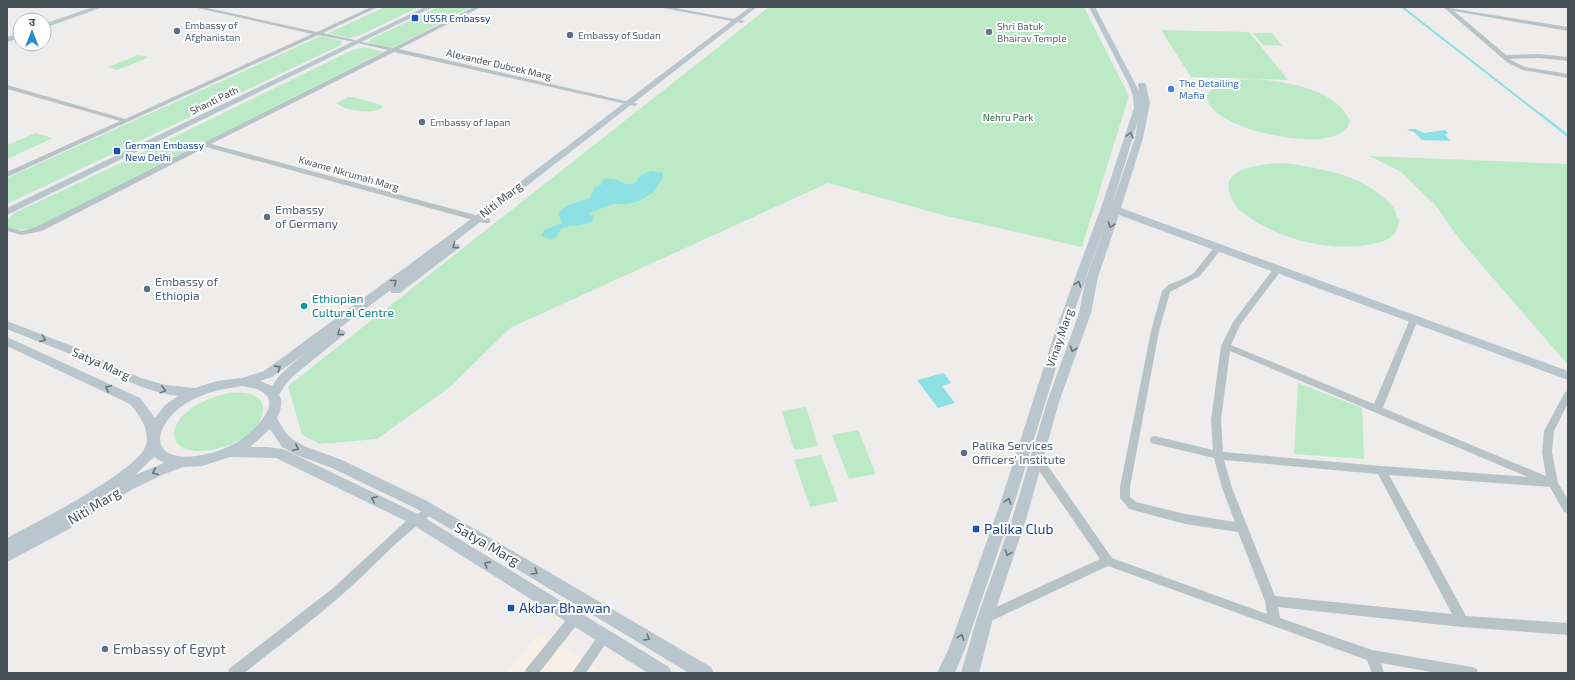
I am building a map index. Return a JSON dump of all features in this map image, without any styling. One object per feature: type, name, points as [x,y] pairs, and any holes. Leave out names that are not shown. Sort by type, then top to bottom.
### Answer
[{"type":"main road","points":[[52,20],[91,7]]},
{"type":"main road","points":[[52,23],[100,7]]},
{"type":"main road","name":"Shanti Path","points":[[7,212],[356,42],[423,7]]},
{"type":"main road","name":"Shanti Path","points":[[7,206],[430,7]]},
{"type":"main road","name":"Niti Marg","points":[[740,21],[754,7]]},
{"type":"main road","name":"Niti Marg","points":[[273,395],[281,380],[302,362],[632,104],[740,21],[762,7]]},
{"type":"main road","name":"Vinay Marg","points":[[970,673],[985,618],[1020,516],[1053,402],[1085,313],[1092,277],[1138,108],[1137,96],[1133,85],[1092,7]]},
{"type":"main road","name":"Vinay Marg","points":[[946,673],[957,649],[1007,504],[1061,332],[1139,138],[1146,103],[1141,82],[1099,7]]},
{"type":"main road","points":[[1111,207],[1277,270],[1568,376]]},
{"type":"main road","name":"Niti Marg","points":[[242,382],[268,374],[285,363],[482,220]]},
{"type":"main road","name":"Satya Marg","points":[[7,325],[165,391],[184,393],[196,392]]},
{"type":"main road","name":"Satya Marg","points":[[7,341],[134,401],[148,417],[153,438]]},
{"type":"main road","points":[[153,438],[156,451],[172,460],[183,462],[206,460],[230,452],[255,437],[272,418],[276,403],[273,395],[265,387],[250,382],[220,385],[196,392]]},
{"type":"main road","name":"Niti Marg","points":[[7,545],[62,515],[122,478],[142,462],[149,454],[156,426],[165,413],[179,402],[196,392]]},
{"type":"main road","name":"Satya Marg","points":[[272,418],[280,435],[287,443],[299,450],[336,464],[430,510],[705,673]]},
{"type":"main road","name":"Satya Marg","points":[[230,452],[278,453],[415,519],[663,673]]},
{"type":"main road","name":"Niti Marg","points":[[7,556],[64,525],[133,483],[157,471],[183,462]]},
{"type":"street","name":"Alexander Dubcek Marg","points":[[196,7],[632,104]]},
{"type":"street","points":[[7,175],[375,7]]},
{"type":"street","points":[[7,229],[22,232],[39,229],[478,7]]},
{"type":"street","points":[[661,7],[740,21]]},
{"type":"street","points":[[1447,8],[1568,29]]},
{"type":"street","points":[[1447,8],[1510,62],[1523,68],[1568,76]]},
{"type":"street","points":[[1504,57],[1540,56],[1568,60]]},
{"type":"street","points":[[7,87],[126,121]]},
{"type":"street","name":"Kwame Nkrumah Marg","points":[[206,145],[482,220]]},
{"type":"street","points":[[1218,248],[1195,276],[1189,280],[1170,286],[1166,291],[1154,331],[1129,472],[1124,487],[1125,498],[1133,506],[1185,519],[1243,528]]},
{"type":"street","points":[[1274,622],[1271,601],[1227,488],[1218,455],[1216,420],[1226,346],[1236,324],[1277,270]]},
{"type":"street","points":[[1377,410],[1414,319]]},
{"type":"street","points":[[1226,346],[1553,483]]},
{"type":"street","points":[[1568,394],[1549,431],[1547,452],[1553,483],[1568,509]]},
{"type":"street","points":[[1155,440],[1218,455],[1381,470],[1553,483]]},
{"type":"street","points":[[1037,459],[1108,560],[1274,622],[1372,656],[1472,673]]},
{"type":"street","points":[[1381,470],[1462,621]]},
{"type":"street","points":[[234,673],[326,600],[415,519],[430,510]]},
{"type":"street","points":[[985,618],[1108,560]]},
{"type":"street","points":[[1271,601],[1462,621],[1568,629]]},
{"type":"street","points":[[531,673],[575,618]]},
{"type":"street","points":[[578,673],[604,637]]},
{"type":"street","points":[[1372,656],[1378,673]]},
{"type":"shaded area","points":[[539,633],[605,673],[506,673]]},
{"type":"green space","points":[[385,7],[419,7],[358,36],[349,38],[328,33]]},
{"type":"green space","points":[[438,7],[471,7],[392,48],[369,43],[371,39]]},
{"type":"green space","name":"Nehru Park","points":[[769,7],[1084,7],[1129,96],[1082,247],[946,216],[828,183],[510,328],[450,387],[377,439],[320,444],[302,435],[288,386]]},
{"type":"green space","points":[[1161,30],[1249,32],[1288,80],[1191,77]]},
{"type":"green space","points":[[1253,33],[1272,33],[1282,46],[1263,45]]},
{"type":"green space","points":[[321,36],[342,41],[341,45],[7,204],[7,178]]},
{"type":"green space","points":[[365,47],[383,52],[37,228],[12,230],[7,227],[7,220],[14,213],[125,161],[344,54]]},
{"type":"green space","points":[[138,55],[149,57],[118,70],[108,67]]},
{"type":"green space","points":[[1257,79],[1296,85],[1323,94],[1344,110],[1350,121],[1346,129],[1334,136],[1317,139],[1297,139],[1275,136],[1234,123],[1218,114],[1209,104],[1207,96],[1216,86],[1229,81]]},
{"type":"green space","points":[[348,97],[354,97],[381,105],[383,107],[379,110],[366,112],[345,108],[336,103]]},
{"type":"green space","points":[[36,133],[53,138],[7,159],[7,145]]},
{"type":"green space","points":[[1369,156],[1568,164],[1568,365],[1460,240],[1436,206],[1401,172]]},
{"type":"green space","points":[[1285,163],[1344,175],[1371,188],[1383,196],[1393,207],[1399,221],[1395,233],[1387,239],[1377,243],[1355,246],[1320,245],[1285,236],[1254,221],[1241,211],[1235,204],[1229,191],[1229,182],[1233,176],[1240,171],[1259,165]]},
{"type":"green space","points":[[1298,383],[1362,408],[1364,459],[1294,454]]},
{"type":"green space","points":[[229,393],[250,394],[261,401],[263,410],[261,419],[250,433],[244,438],[230,445],[207,451],[190,450],[182,448],[177,444],[174,438],[176,425],[188,411],[202,402]]},
{"type":"green space","points":[[806,407],[818,446],[794,450],[782,411]]},
{"type":"green space","points":[[858,430],[876,474],[849,479],[832,435]]},
{"type":"green space","points":[[821,455],[838,501],[810,507],[794,460]]},
{"type":"water","points":[[1416,129],[1424,133],[1445,130],[1448,133],[1445,135],[1451,141],[1422,140],[1414,132],[1407,130]]},
{"type":"water","points":[[651,171],[663,173],[663,177],[654,192],[639,201],[628,204],[612,204],[590,213],[590,215],[594,215],[592,221],[565,227],[561,229],[555,238],[551,239],[541,236],[544,230],[562,223],[559,214],[563,208],[590,198],[595,187],[601,185],[603,180],[615,179],[626,184],[632,184],[642,175]]},
{"type":"water","points":[[944,373],[951,383],[942,386],[955,403],[938,408],[917,380]]},
{"type":"waterway","points":[[1402,7],[1541,115]]},
{"type":"waterway","points":[[1540,114],[1568,136]]},
{"type":"place","name":"USSR Embassy","points":[[415,18]]},
{"type":"place","name":"Embassy of Afghanistan","points":[[177,31]]},
{"type":"place","name":"Shri Batuk Bhairav Temple","points":[[989,32]]},
{"type":"place","name":"Embassy of Sudan","points":[[570,35]]},
{"type":"place","name":"The Detailing Mafia","points":[[1171,89]]},
{"type":"place","name":"Embassy of Japan","points":[[422,122]]},
{"type":"place","name":"German Embassy New Delhi","points":[[117,151]]},
{"type":"place","name":"Embassy of Germany","points":[[267,217]]},
{"type":"place","name":"Embassy of Ethiopia","points":[[147,289]]},
{"type":"place","name":"Ethiopian Cultural Centre","points":[[304,306]]},
{"type":"place","name":"Palika Services Officers' Institute","points":[[964,453]]},
{"type":"place","name":"Palika Club","points":[[976,529]]},
{"type":"place","name":"Akbar Bhawan","points":[[511,608]]},
{"type":"place","name":"Embassy of Egypt","points":[[105,649]]}]
